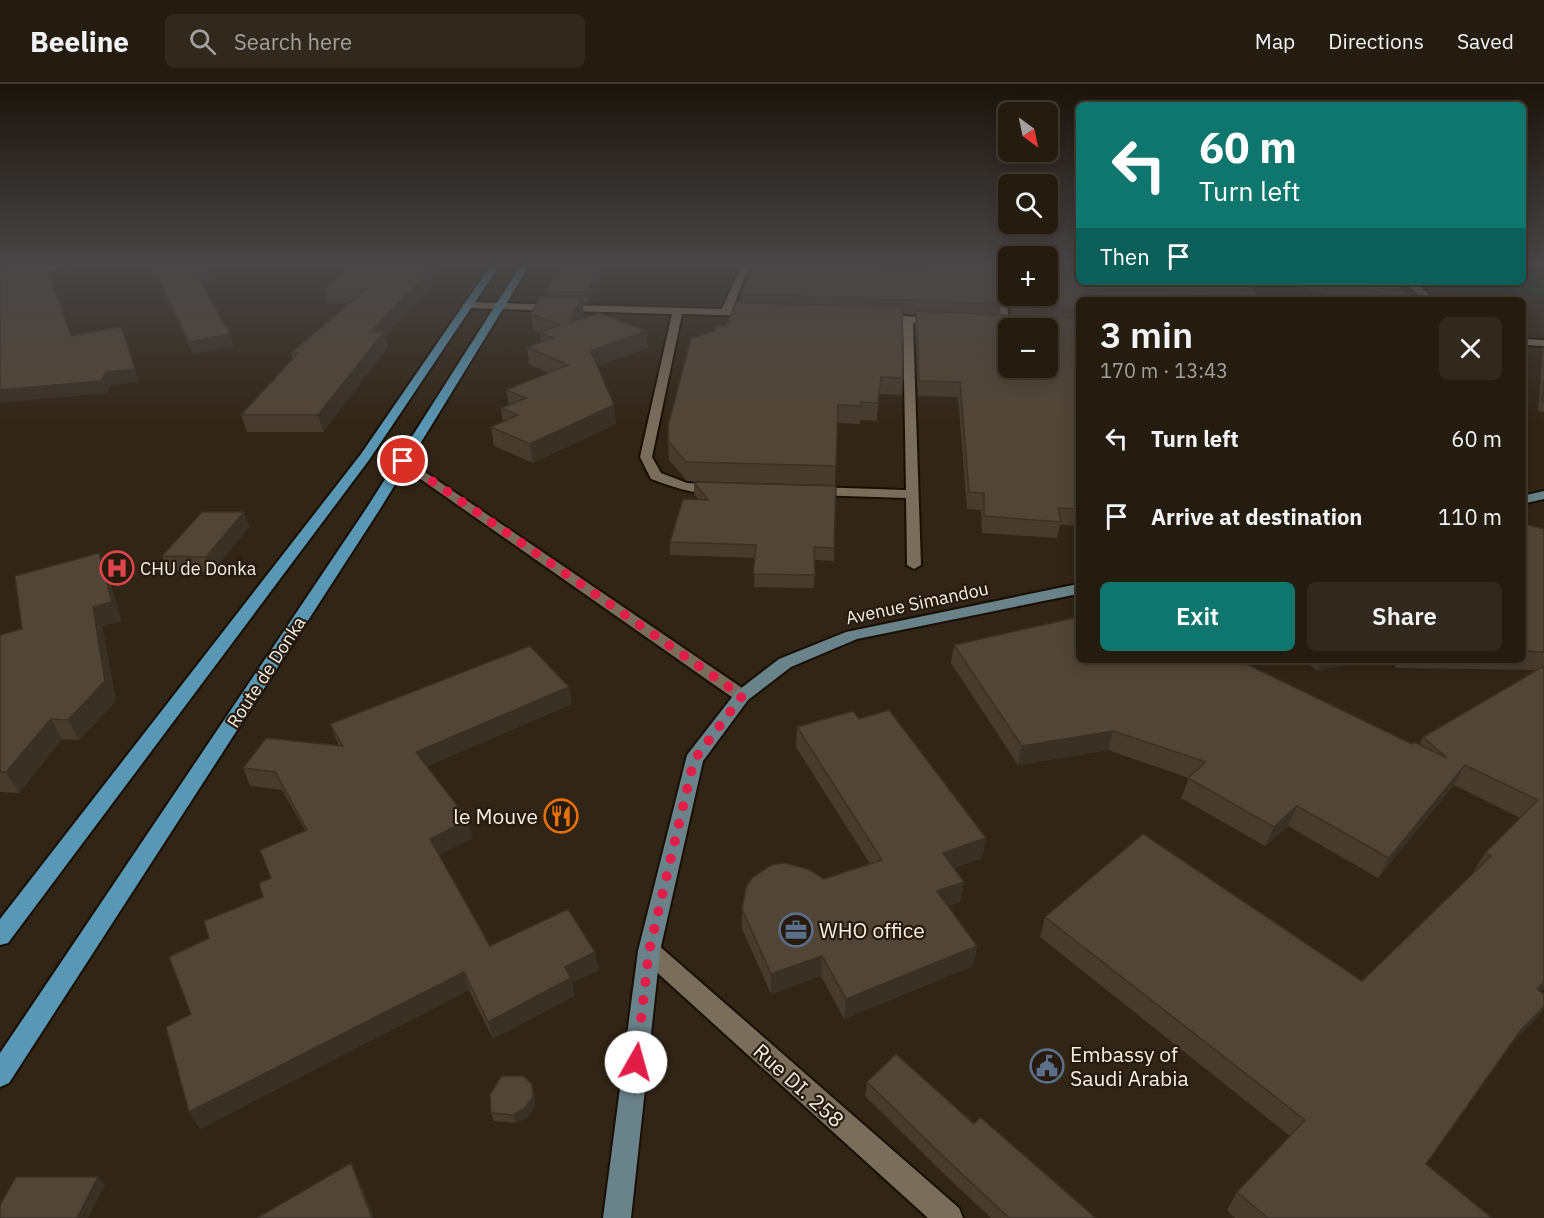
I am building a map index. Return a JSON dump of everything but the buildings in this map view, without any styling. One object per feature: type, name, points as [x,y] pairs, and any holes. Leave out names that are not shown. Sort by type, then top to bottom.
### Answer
[{"type":"main road","points":[[0,936],[365,457],[458,318]]},
{"type":"main road","name":"Route de Donka","points":[[0,1075],[403,461],[492,318]]},
{"type":"main road","points":[[1526,500],[1544,495]]},
{"type":"main road","name":"Avenue Simandou","points":[[617,1218],[649,951],[694,760],[742,696],[785,663],[852,635],[1076,590]]},
{"type":"street","points":[[676,318],[646,457],[656,476],[685,487],[733,488]]},
{"type":"street","points":[[874,318],[952,321]]},
{"type":"street","points":[[908,320],[914,565]]},
{"type":"street","points":[[1526,342],[1544,343]]},
{"type":"street","points":[[403,461],[742,696]]},
{"type":"street","points":[[805,490],[912,494]]},
{"type":"street","name":"Rue DI. 258","points":[[649,951],[949,1218]]},
{"type":"place","name":"CHU de Donka","points":[[117,568]]},
{"type":"place","name":"le Mouve","points":[[561,816]]},
{"type":"place","name":"WHO office","points":[[796,930]]},
{"type":"place","name":"Embassy of Saudi Arabia","points":[[1047,1066]]},
{"type":"route","points":[[403,461],[742,696],[694,760],[649,951],[636,1062]]}]
